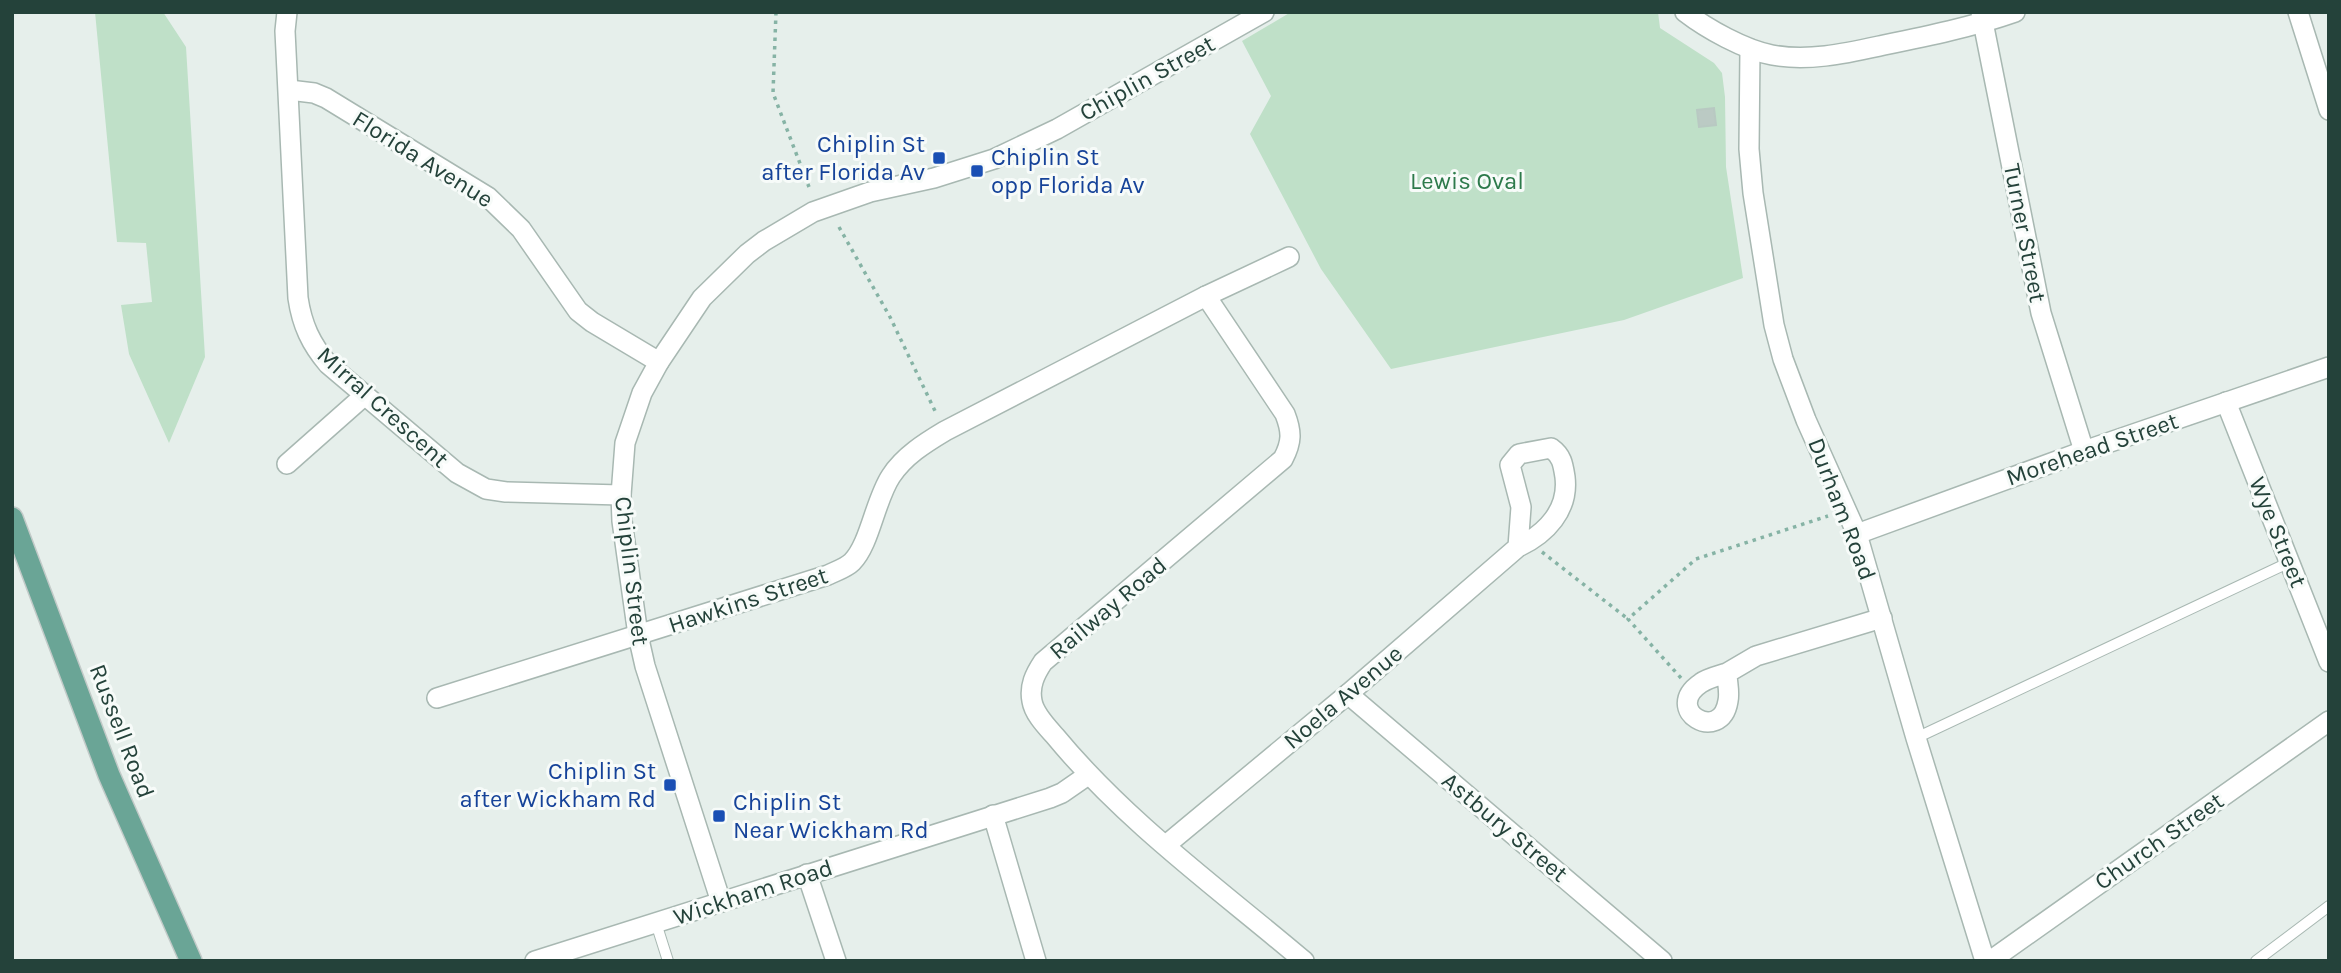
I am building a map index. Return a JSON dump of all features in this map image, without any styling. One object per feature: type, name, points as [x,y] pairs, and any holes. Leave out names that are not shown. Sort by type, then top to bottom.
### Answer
[{"type":"main road","name":"Russell Road","points":[[12,518],[109,775],[191,961]]},
{"type":"street","points":[[287,12],[285,31],[289,90]]},
{"type":"street","name":"Chiplin Street","points":[[721,902],[645,666],[622,522],[625,443],[642,393],[659,362],[702,298],[724,275],[764,241],[792,224],[841,201],[934,178],[994,159],[1058,129],[1264,12]]},
{"type":"street","points":[[1685,12],[1749,49],[1773,55],[1824,57],[2015,12]]},
{"type":"street","points":[[2298,12],[2329,110]]},
{"type":"street","name":"Turner Street","points":[[1982,18],[2041,313],[2084,451]]},
{"type":"street","name":"Durham Road","points":[[1749,49],[1749,149],[1753,193],[1774,325],[1793,389],[1857,534],[1916,738],[1988,961]]},
{"type":"street","name":"Florida Avenue","points":[[289,90],[314,93],[326,98],[488,197],[521,229],[578,311],[659,362]]},
{"type":"street","name":"Mirral Crescent","points":[[289,90],[298,298],[301,315],[314,347],[328,364],[457,473],[486,489],[506,492],[621,495]]},
{"type":"street","name":"Hawkins Street","points":[[438,698],[804,583],[845,567],[852,562],[863,543],[890,477],[924,444],[945,430],[1206,296],[1289,257]]},
{"type":"street","name":"Railway Road","points":[[1206,296],[1285,414],[1292,430],[1291,443],[1283,459],[1043,662],[1035,673],[1031,687],[1032,704],[1043,722],[1088,775],[1166,845],[1304,961]]},
{"type":"street","name":"Morehead Street","points":[[1857,534],[2084,451],[2329,367]]},
{"type":"street","points":[[286,464],[365,394]]},
{"type":"street","name":"Wye Street","points":[[2226,402],[2329,663]]},
{"type":"street","name":"Noela Avenue","points":[[1166,845],[1348,694],[1518,547],[1550,525],[1564,501],[1566,486],[1563,462],[1551,448],[1519,454],[1510,465],[1521,507],[1518,547]]},
{"type":"street","points":[[1727,673],[1756,656],[1882,618]]},
{"type":"street","name":"Astbury Street","points":[[1348,694],[1662,961]]},
{"type":"street","name":"Church Street","points":[[1988,961],[2329,721]]},
{"type":"street","name":"Wickham Road","points":[[545,959],[1050,798],[1088,775]]},
{"type":"street","points":[[993,816],[1036,961]]},
{"type":"street","points":[[807,874],[836,961]]},
{"type":"lane","points":[[1916,738],[2290,562]]},
{"type":"lane","points":[[2256,961],[2329,906]]},
{"type":"lane","points":[[656,923],[668,961]]},
{"type":"path","points":[[776,12],[773,93],[809,187]]},
{"type":"path","points":[[839,227],[890,317],[936,413]]},
{"type":"path","points":[[1628,619],[1696,559],[1828,516]]},
{"type":"path","points":[[1542,552],[1628,619],[1681,678]]},
{"type":"green space","points":[[95,12],[163,12],[186,47],[205,357],[169,443],[129,354],[121,305],[152,302],[146,243],[117,242]]},
{"type":"green space","name":"Lewis Oval","points":[[1291,12],[1658,12],[1660,28],[1714,63],[1722,73],[1726,167],[1743,278],[1624,320],[1391,369],[1321,269],[1250,134],[1271,96],[1242,41]]},
{"type":"building","points":[[1714,108],[1716,125],[1699,127],[1697,110]]},
{"type":"place","name":"Chiplin St after Florida Av","points":[[939,158]]},
{"type":"place","name":"Chiplin St opp Florida Av","points":[[977,171]]},
{"type":"place","name":"Chiplin St after Wickham Rd","points":[[670,785]]},
{"type":"place","name":"Chiplin St Near Wickham Rd","points":[[719,816]]}]
